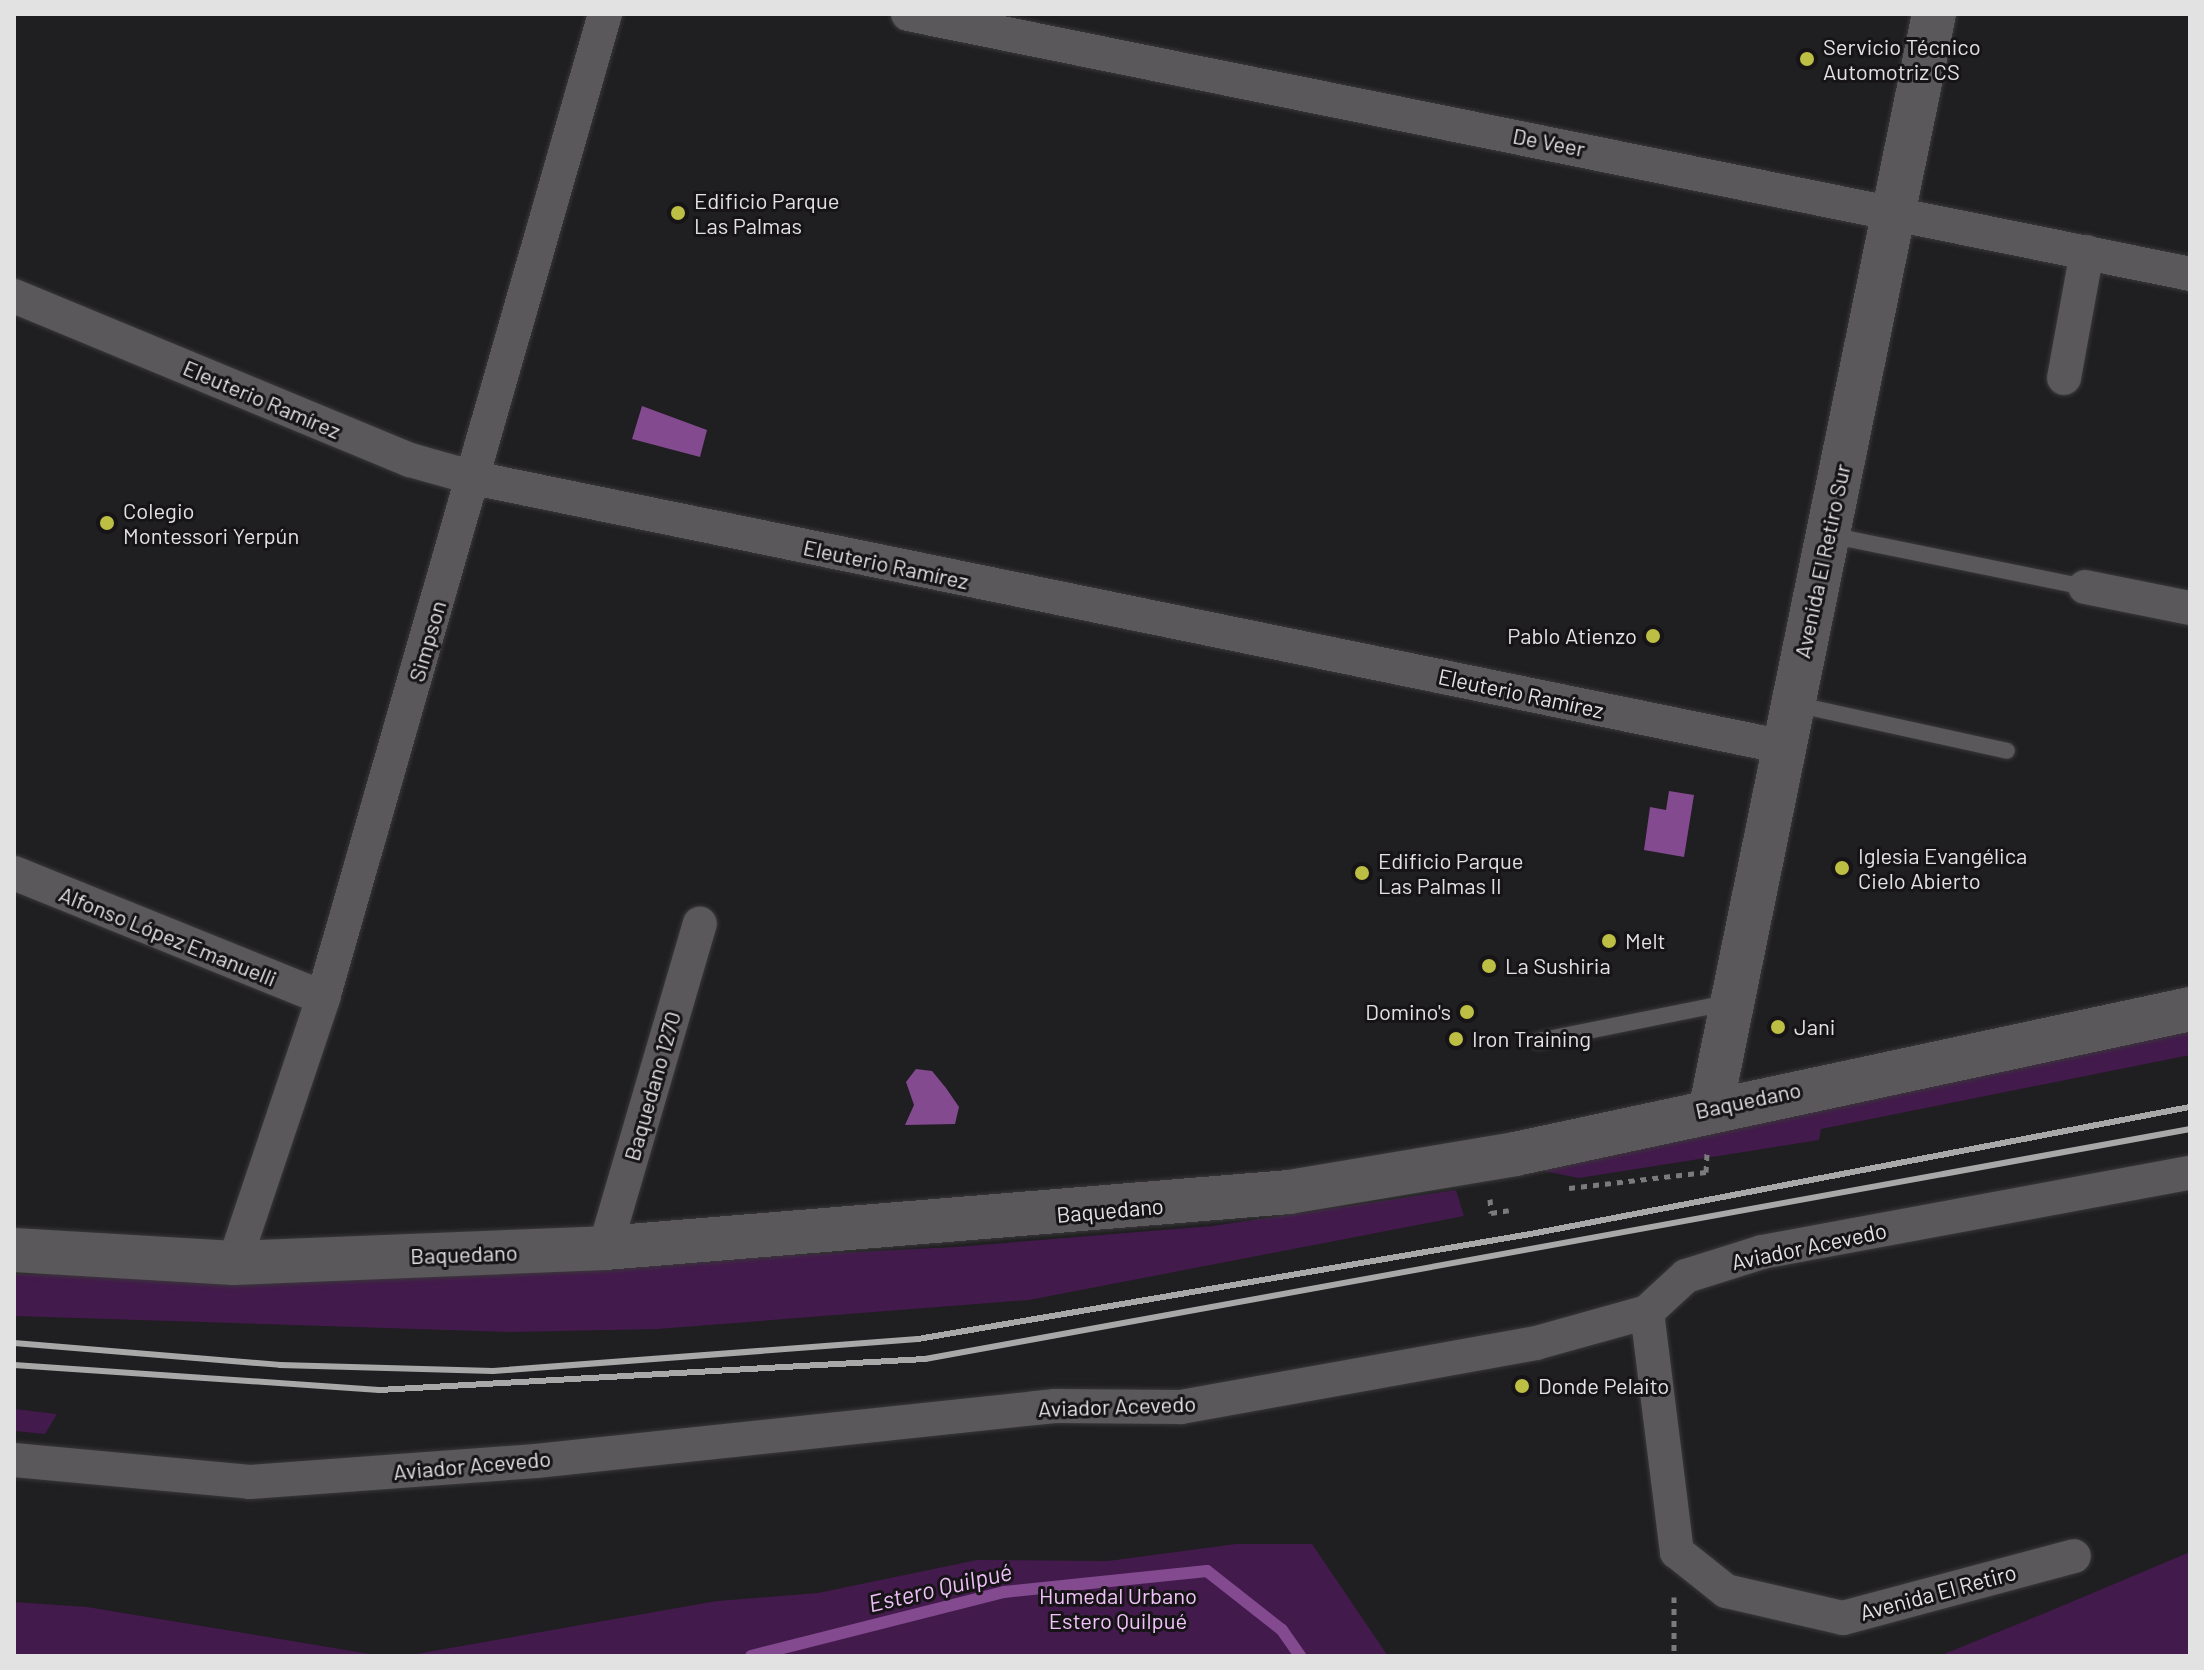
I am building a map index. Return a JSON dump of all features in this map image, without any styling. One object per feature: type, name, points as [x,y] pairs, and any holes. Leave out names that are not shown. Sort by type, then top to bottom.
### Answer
[{"type":"street","name":"Simpson","points":[[234,1263],[323,998],[605,14]]},
{"type":"street","name":"De Veer","points":[[908,14],[1894,211],[2190,274]]},
{"type":"street","name":"Avenida El Retiro Sur","points":[[1711,1107],[1934,14]]},
{"type":"street","points":[[2064,378],[2087,252]]},
{"type":"street","name":"Eleuterio Ramírez","points":[[14,296],[410,460],[474,478],[1784,747]]},
{"type":"street","points":[[2085,587],[2190,608]]},
{"type":"street","name":"Alfonso López Emanuelli","points":[[14,873],[323,998]]},
{"type":"street","name":"Baquedano 1270","points":[[605,1248],[700,924]]},
{"type":"street","name":"Baquedano","points":[[14,1250],[234,1263],[605,1248],[1289,1192],[1515,1154],[1711,1107],[2190,1009]]},
{"type":"street","name":"Aviador Acevedo","points":[[14,1460],[250,1482],[536,1461],[1040,1407],[1181,1407],[1536,1343],[1647,1312],[1686,1276],[1762,1252],[2190,1173]]},
{"type":"street","name":"Avenida El Retiro","points":[[1647,1312],[1677,1552],[1726,1591],[1843,1618],[2074,1556]]},
{"type":"lane","points":[[1828,535],[2085,587]]},
{"type":"lane","points":[[1793,704],[2007,751]]},
{"type":"lane","points":[[1538,1041],[1732,1001]]},
{"type":"path","points":[[1671,1638],[1674,1656]]},
{"type":"green space","points":[[2190,1028],[2190,1055],[1821,1129],[1819,1140],[1579,1178],[1539,1170]]},
{"type":"green space","points":[[1456,1190],[1464,1216],[1029,1300],[658,1329],[511,1332],[14,1316],[14,1274],[339,1277],[956,1247],[1212,1226]]},
{"type":"green space","points":[[14,1409],[57,1414],[45,1434],[14,1431]]},
{"type":"green space","name":"Humedal Urbano Estero Quilpué","points":[[1236,1544],[1312,1544],[1388,1656],[405,1656],[717,1601],[818,1593],[977,1560],[1108,1561]]},
{"type":"green space","points":[[2190,1552],[2190,1656],[1939,1656],[2050,1611]]},
{"type":"green space","points":[[14,1602],[87,1607],[382,1656],[14,1656]]},
{"type":"shaded area","points":[[642,406],[707,430],[700,457],[632,439]]},
{"type":"shaded area","points":[[1669,791],[1694,795],[1684,857],[1644,850],[1650,807],[1666,810]]},
{"type":"shaded area","points":[[916,1069],[932,1071],[946,1088],[959,1107],[955,1124],[905,1125],[914,1105],[906,1082]]},
{"type":"waterway","name":"Estero Quilpué","points":[[751,1656],[1004,1592],[1207,1571],[1282,1630],[1300,1656]]},
{"type":"railway","points":[[14,1343],[280,1365],[493,1371],[918,1339],[1536,1233],[2190,1107]]},
{"type":"railway","points":[[14,1365],[379,1390],[925,1359],[2190,1129]]},
{"type":"place","name":"Servicio Técnico Automotriz CS","points":[[1807,59]]},
{"type":"place","name":"Edificio Parque Las Palmas","points":[[678,213]]},
{"type":"place","name":"Colegio Montessori Yerpún","points":[[107,523]]},
{"type":"place","name":"Pablo Atienzo","points":[[1653,636]]},
{"type":"place","name":"Iglesia Evangélica Cielo Abierto","points":[[1842,868]]},
{"type":"place","name":"Edificio Parque Las Palmas II","points":[[1362,873]]},
{"type":"place","name":"Melt","points":[[1609,941]]},
{"type":"place","name":"La Sushiria","points":[[1489,966]]},
{"type":"place","name":"Domino's","points":[[1467,1012]]},
{"type":"place","name":"Jani","points":[[1778,1027]]},
{"type":"place","name":"Iron Training","points":[[1456,1039]]},
{"type":"place","name":"Donde Pelaito","points":[[1522,1386]]}]
